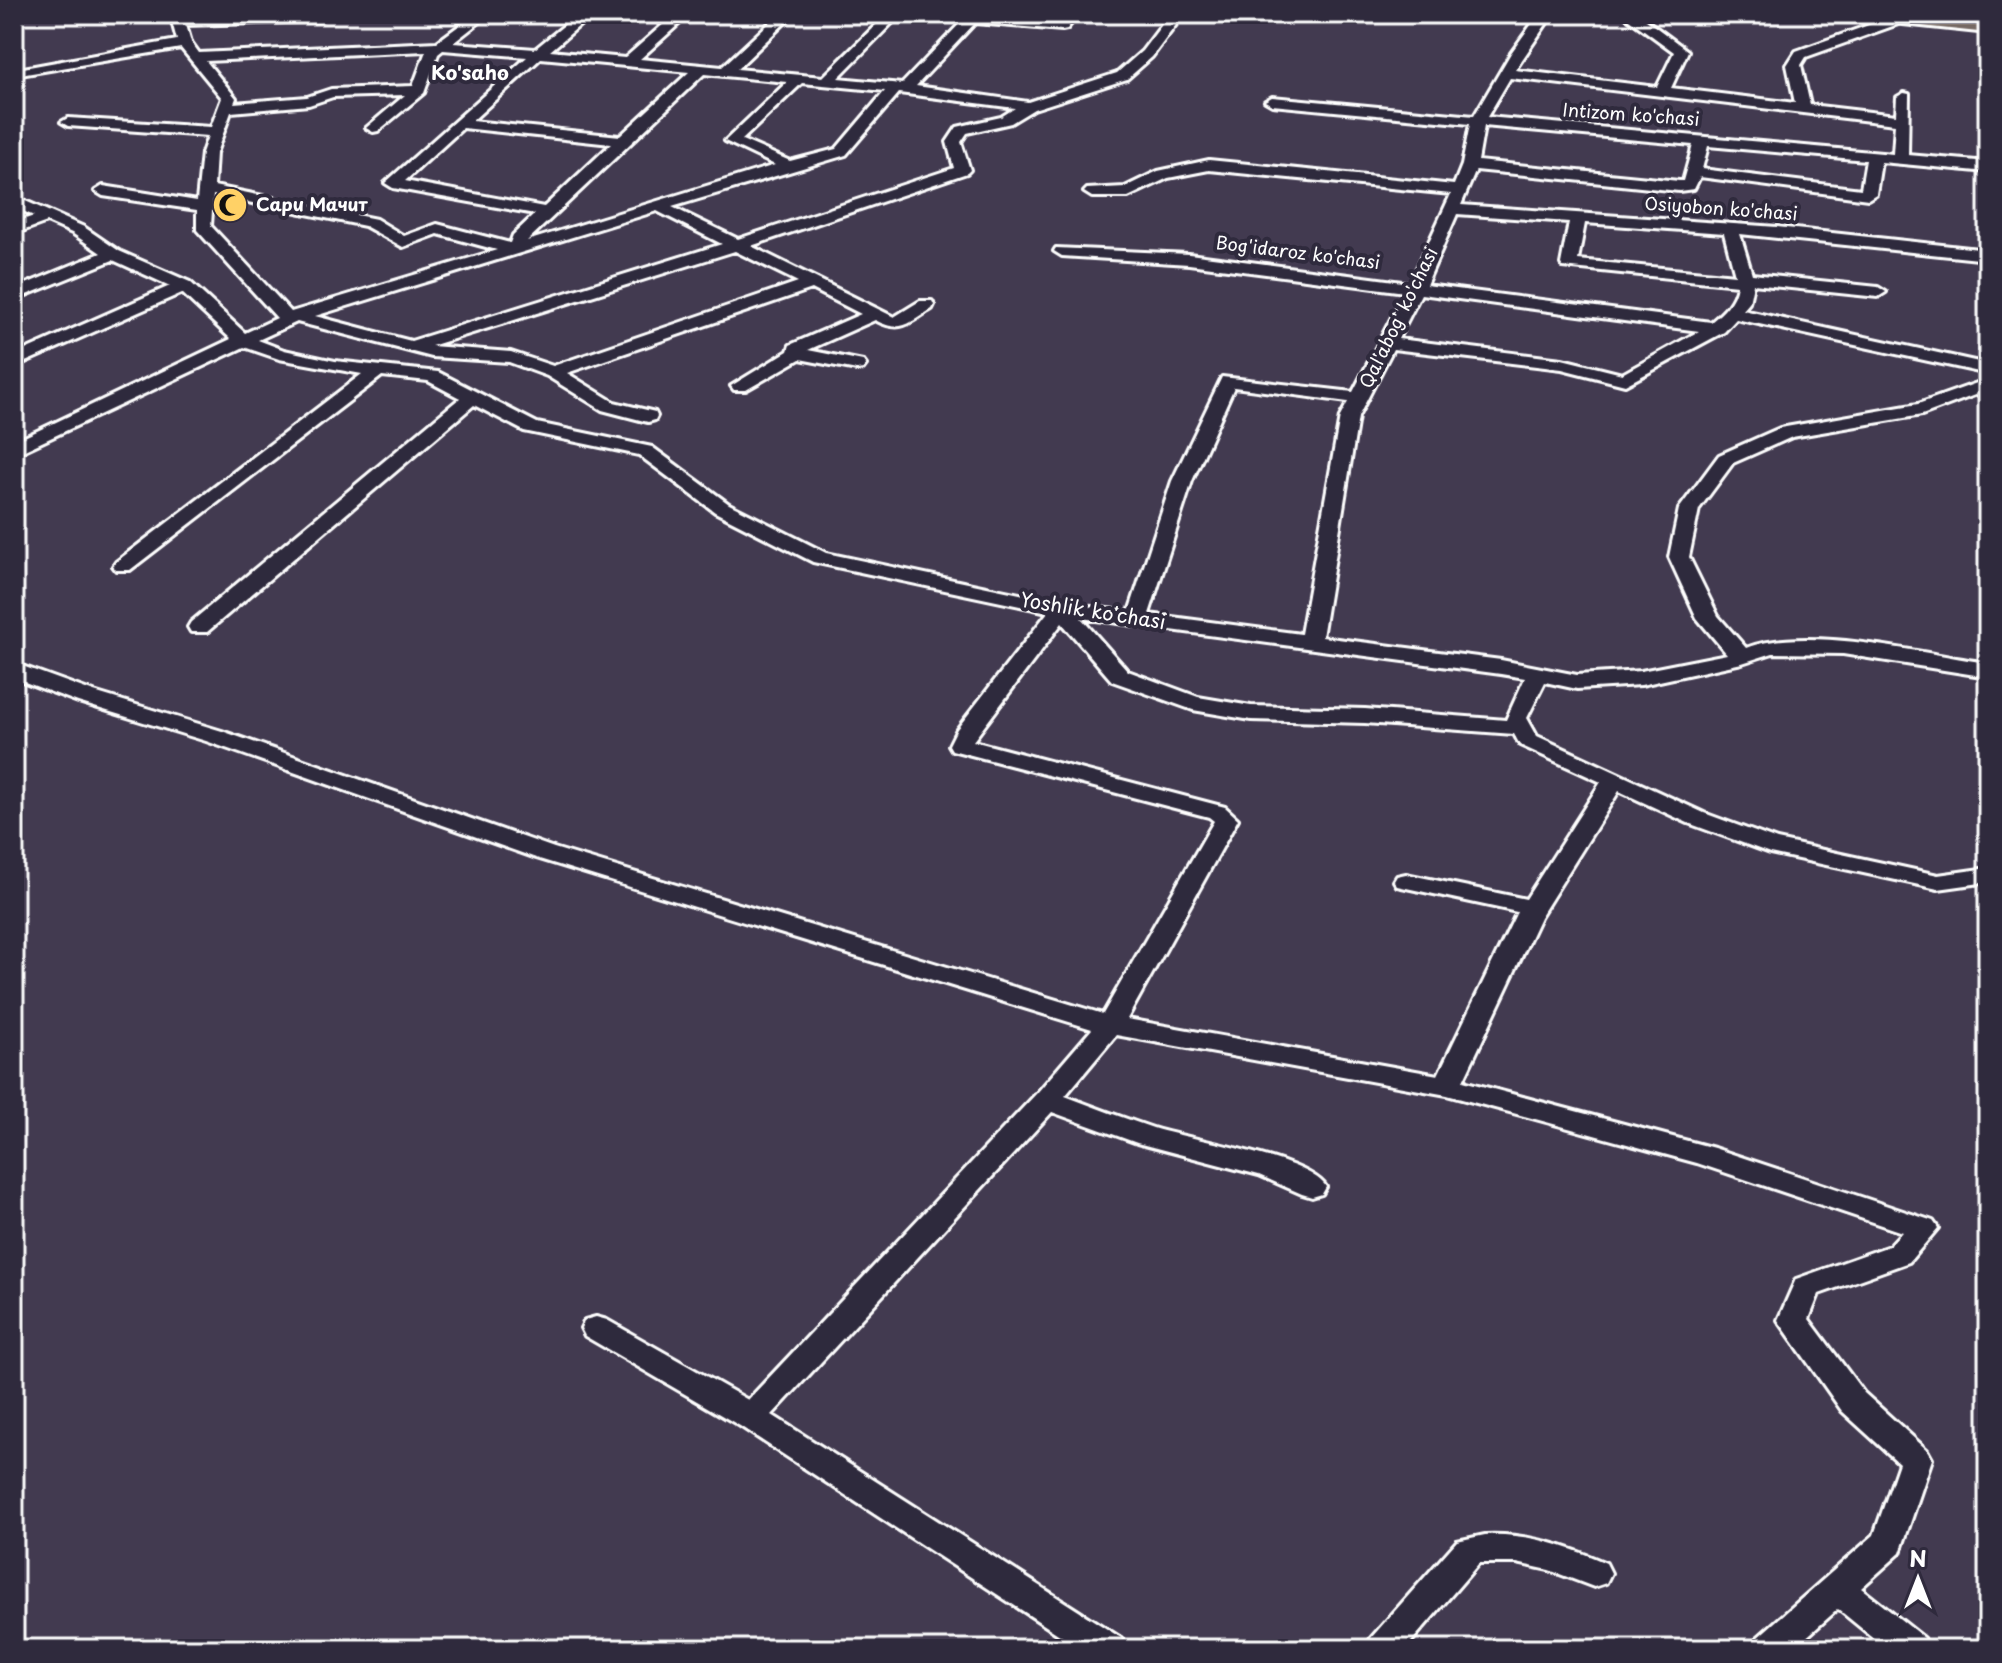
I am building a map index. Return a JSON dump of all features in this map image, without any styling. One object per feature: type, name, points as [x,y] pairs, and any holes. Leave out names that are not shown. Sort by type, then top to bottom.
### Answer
[{"type":"main road","points":[[1855,14],[1988,28]]},
{"type":"street","points":[[373,128],[419,90],[432,52],[483,14]]},
{"type":"street","points":[[548,212],[393,183],[462,124],[537,53],[586,14]]},
{"type":"street","points":[[630,61],[683,14]]},
{"type":"street","points":[[724,73],[787,14]]},
{"type":"street","points":[[826,82],[894,14]]},
{"type":"street","points":[[14,449],[292,318],[841,152],[900,88],[974,16],[1062,26],[1072,14]]},
{"type":"street","points":[[411,347],[737,245],[962,170],[954,142],[962,130],[1006,120],[1029,106],[1122,76],[1147,54],[1177,14]]},
{"type":"street","name":"Qal'abog' ko'chasi","points":[[1310,643],[1349,417],[1416,288],[1460,190],[1470,165],[1478,121],[1546,14]]},
{"type":"street","points":[[1629,14],[1681,51],[1662,92]]},
{"type":"street","points":[[1988,14],[1988,28]]},
{"type":"street","points":[[319,17],[178,18],[184,43],[229,98],[209,153],[203,227],[292,318],[432,352],[511,357],[553,372],[608,406],[648,416]]},
{"type":"street","points":[[1803,107],[1794,65],[1801,54],[1899,19]]},
{"type":"street","points":[[18,73],[184,43]]},
{"type":"street","points":[[197,57],[439,46],[900,88],[1029,106]]},
{"type":"street","points":[[517,250],[519,238],[700,70]]},
{"type":"street","points":[[1506,73],[1902,120]]},
{"type":"street","points":[[789,166],[732,141],[797,80]]},
{"type":"street","points":[[224,108],[309,101],[331,93],[419,90]]},
{"type":"street","points":[[1900,159],[1904,97]]},
{"type":"street","name":"Intizom ko'chasi","points":[[1272,101],[1664,140],[1702,140],[1988,167]]},
{"type":"street","points":[[68,122],[215,132]]},
{"type":"street","points":[[462,124],[623,141]]},
{"type":"street","points":[[1470,165],[1689,186],[1702,140]]},
{"type":"street","points":[[1865,213],[1874,157]]},
{"type":"street","points":[[1092,192],[1128,192],[1163,174],[1209,165],[1460,190]]},
{"type":"street","points":[[1694,172],[1868,194]]},
{"type":"street","points":[[208,189],[370,222],[403,242],[437,229],[517,250]]},
{"type":"street","points":[[103,191],[206,207]]},
{"type":"street","points":[[14,201],[78,230],[113,254],[184,286],[242,340]]},
{"type":"street","points":[[658,206],[895,324],[926,305]]},
{"type":"street","name":"Osiyobon ko'chasi","points":[[1450,209],[1731,229],[1988,255]]},
{"type":"street","points":[[14,229],[45,217]]},
{"type":"street","points":[[1578,218],[1569,264],[1878,292]]},
{"type":"street","points":[[1386,343],[1562,364],[1625,380],[1652,362],[1718,328],[1733,313],[1745,289],[1731,229]]},
{"type":"street","name":"Bog'idaroz ko'chasi","points":[[1062,251],[1189,259],[1718,328]]},
{"type":"street","points":[[14,295],[113,254]]},
{"type":"street","points":[[553,372],[813,283]]},
{"type":"street","points":[[14,362],[184,286]]},
{"type":"street","points":[[1733,313],[1988,369]]},
{"type":"street","points":[[797,353],[796,349],[875,314]]},
{"type":"street","name":"Yoshlik ko'chasi","points":[[242,340],[279,354],[376,372],[432,376],[531,427],[645,451],[722,508],[820,558],[1062,609],[1501,667],[1577,682],[1641,678],[1742,657],[1770,646],[1843,648],[1988,670]]},
{"type":"street","points":[[740,386],[797,353],[857,365]]},
{"type":"street","points":[[123,566],[376,372]]},
{"type":"street","points":[[1137,620],[1182,481],[1228,381],[1360,398]]},
{"type":"street","points":[[1742,657],[1708,618],[1679,557],[1689,509],[1726,459],[1787,432],[1922,409],[1988,384]]},
{"type":"street","points":[[199,627],[471,398]]},
{"type":"street","points":[[751,1417],[1047,1100],[1110,1025],[1226,819],[1203,808],[960,745],[965,734],[1062,609],[1120,676],[1193,703],[1251,713],[1365,716],[1520,728]]},
{"type":"street","points":[[14,670],[86,697],[214,736],[545,853],[1110,1025],[1447,1086],[1704,1155],[1923,1228],[1899,1254],[1807,1287],[1793,1320],[1853,1402],[1916,1459],[1888,1543],[1769,1649]]},
{"type":"street","points":[[1537,676],[1516,718],[1528,740],[1696,818],[1770,846],[1938,882],[1988,875]]},
{"type":"street","points":[[1447,1086],[1532,908],[1615,778]]},
{"type":"street","points":[[1406,881],[1532,908]]},
{"type":"street","points":[[1047,1100],[1147,1136],[1268,1167],[1312,1187]]},
{"type":"street","points":[[596,1328],[751,1417],[1109,1649]]},
{"type":"street","points":[[1383,1649],[1469,1551],[1487,1547],[1527,1551],[1569,1561],[1594,1573]]},
{"type":"street","points":[[1838,1589],[1912,1649]]},
{"type":"place","name":"Сари Мачит","points":[[230,205]]},
{"type":"district","name":"Ko'saho","points":[[470,73]]}]
